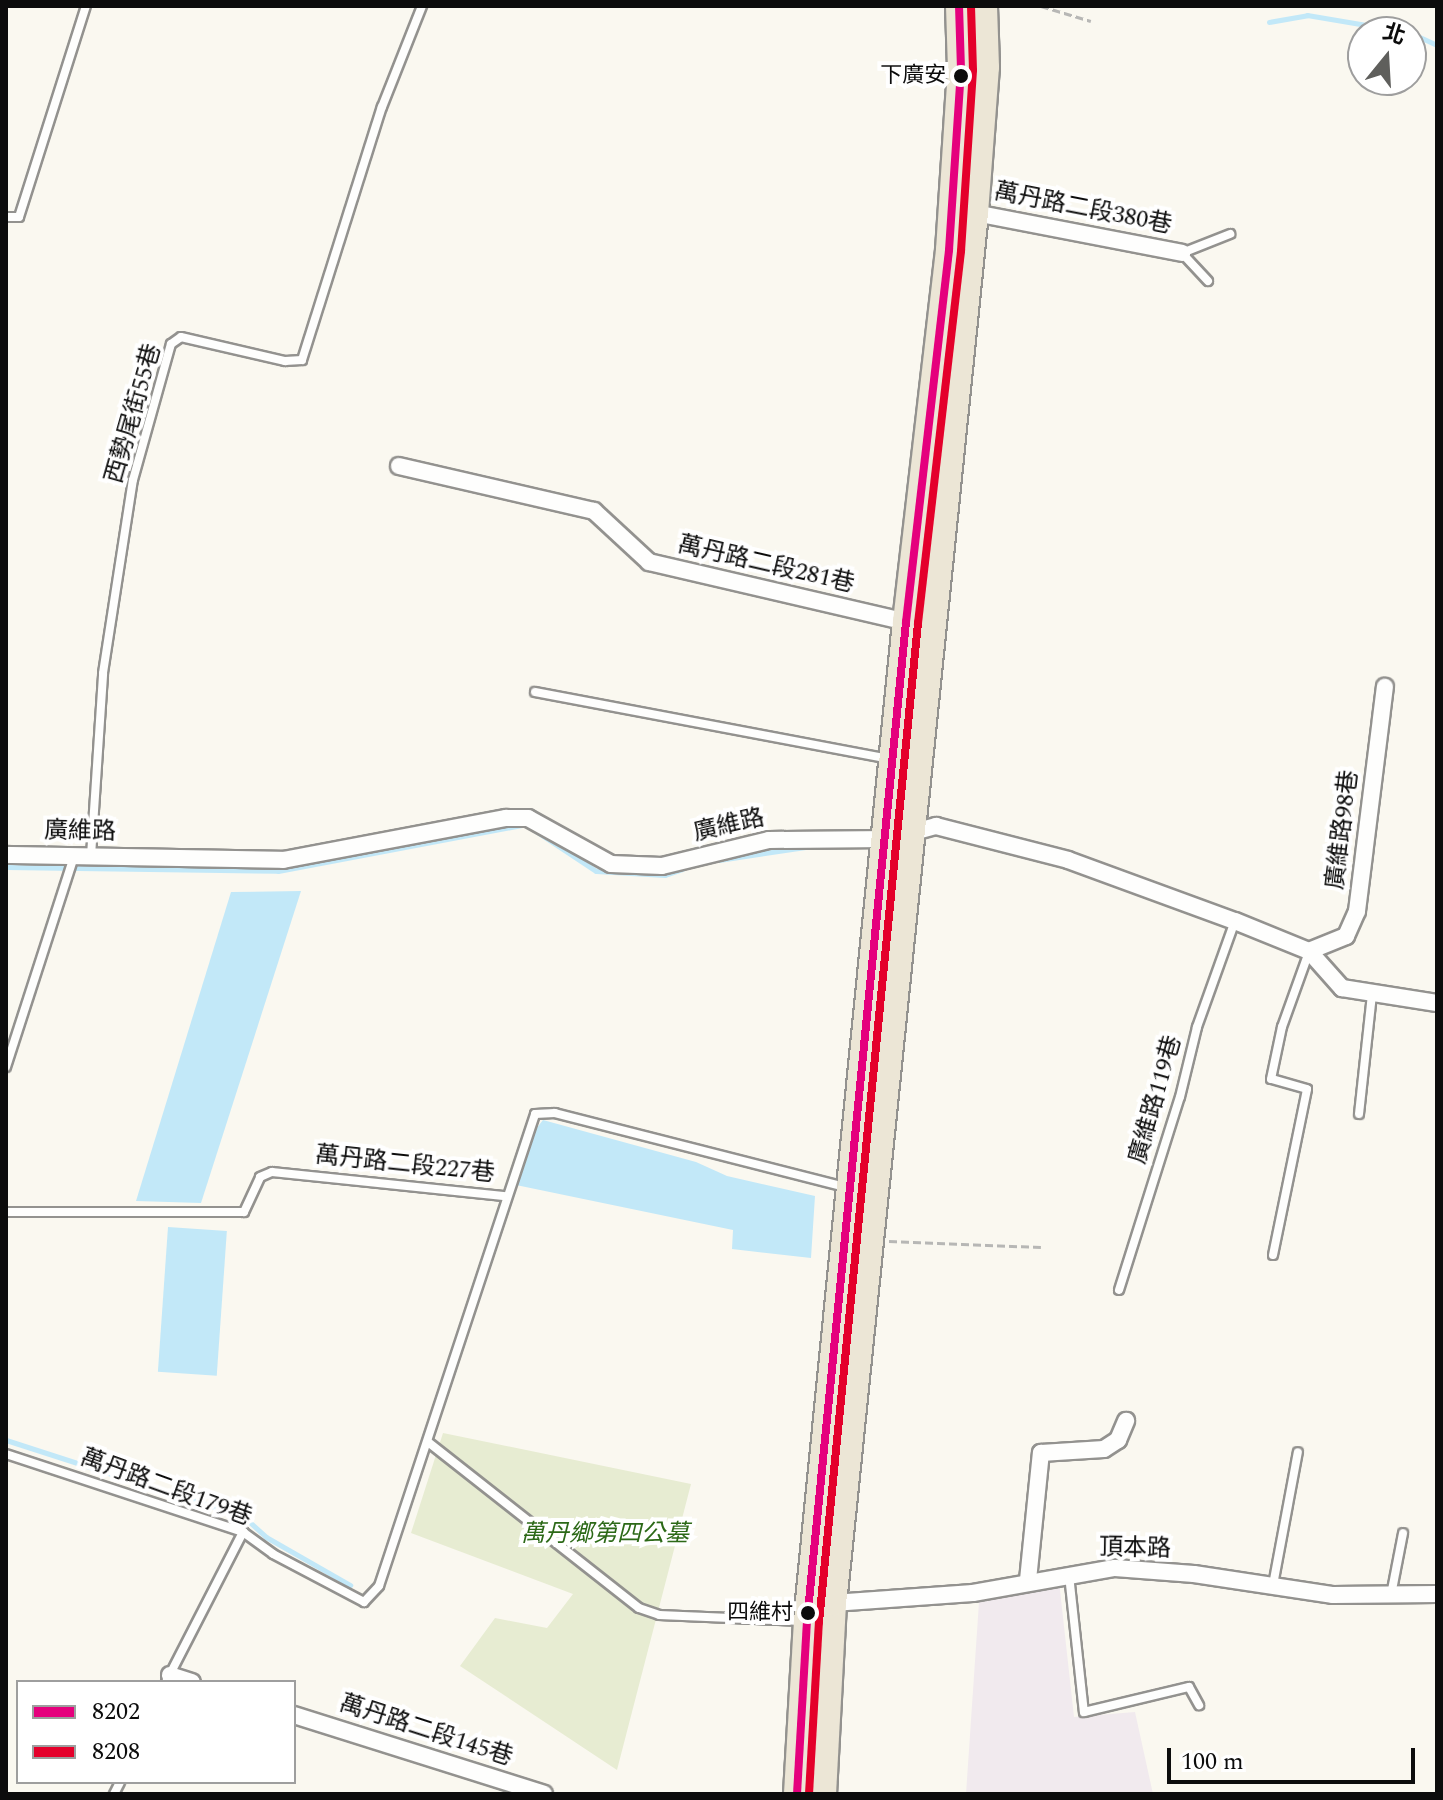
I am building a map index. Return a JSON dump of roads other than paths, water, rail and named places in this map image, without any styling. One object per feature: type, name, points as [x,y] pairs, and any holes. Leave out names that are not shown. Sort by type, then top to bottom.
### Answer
[{"type":"main road","points":[[823,1794],[833,1603],[871,1241],[906,763],[963,212],[959,6]]},
{"type":"main road","points":[[906,763],[906,622],[986,67],[984,6]]},
{"type":"main road","points":[[797,1794],[807,1621],[852,1188],[901,834]]},
{"type":"street","name":"萬丹路二段380巷","points":[[963,212],[1182,253]]},
{"type":"street","name":"萬丹路二段281巷","points":[[399,466],[594,511],[649,562],[906,622]]},
{"type":"street","name":"廣維路98巷","points":[[1309,951],[1346,936],[1357,911],[1385,687]]},
{"type":"street","name":"廣維路","points":[[6,855],[283,860],[506,818],[528,818],[611,864],[662,866],[769,840],[901,834],[936,826],[1068,860],[1235,921],[1309,951],[1342,988],[1437,1003]]},
{"type":"street","points":[[1028,1580],[1041,1453],[1104,1449],[1118,1440],[1126,1421]]},
{"type":"street","name":"頂本路","points":[[833,1603],[973,1593],[1028,1580],[1115,1568],[1273,1586],[1391,1595],[1437,1594]]},
{"type":"street","name":"萬丹路二段145巷","points":[[296,1716],[544,1794]]},
{"type":"lane","points":[[6,217],[19,217],[86,6]]},
{"type":"lane","name":"西勢尾街55巷","points":[[83,856],[103,673],[133,480],[171,344],[181,337],[285,361],[302,360],[310,347],[382,107],[422,6]]},
{"type":"lane","points":[[1208,281],[1182,253],[1230,234]]},
{"type":"lane","points":[[535,692],[906,763]]},
{"type":"lane","points":[[6,1067],[83,856]]},
{"type":"lane","name":"廣維路119巷","points":[[1119,1290],[1197,1027],[1235,921]]},
{"type":"lane","points":[[1273,1255],[1307,1089],[1271,1079],[1282,1027],[1309,951]]},
{"type":"lane","points":[[1359,1114],[1372,995]]},
{"type":"lane","name":"萬丹路二段227巷","points":[[6,1212],[244,1212],[260,1177],[272,1172],[506,1196],[535,1114],[555,1113],[852,1188]]},
{"type":"lane","name":"萬丹路二段179巷","points":[[6,1454],[243,1532],[351,1599],[373,1598],[428,1442],[506,1196]]},
{"type":"lane","points":[[428,1442],[639,1608],[659,1615],[807,1621]]},
{"type":"lane","points":[[1273,1586],[1298,1452]]},
{"type":"lane","points":[[168,1678],[243,1532]]},
{"type":"lane","points":[[1391,1595],[1403,1533]]},
{"type":"lane","points":[[1069,1575],[1084,1712],[1189,1687],[1199,1705]]},
{"type":"water","points":[[301,891],[201,1203],[136,1201],[231,892]]},
{"type":"water","points":[[543,1120],[696,1162],[727,1176],[815,1196],[811,1258],[732,1249],[733,1230],[516,1185],[532,1134]]},
{"type":"water","points":[[168,1227],[227,1231],[217,1376],[158,1372]]},
{"type":"waterway","points":[[1269,22],[1307,15],[1347,22]]},
{"type":"waterway","points":[[1427,40],[1437,45]]},
{"type":"waterway","points":[[6,867],[278,871],[522,825]]},
{"type":"waterway","points":[[534,830],[596,871],[665,875],[682,869]]},
{"type":"waterway","points":[[719,860],[812,846]]},
{"type":"waterway","points":[[6,1440],[244,1517],[266,1537],[350,1585]]},
{"type":"place","name":"下廣安","points":[[961,76]]},
{"type":"place","name":"四維村","points":[[808,1613]]},
{"type":"park label","name":"萬丹鄉第四公墓","points":[[605,1535]]}]
